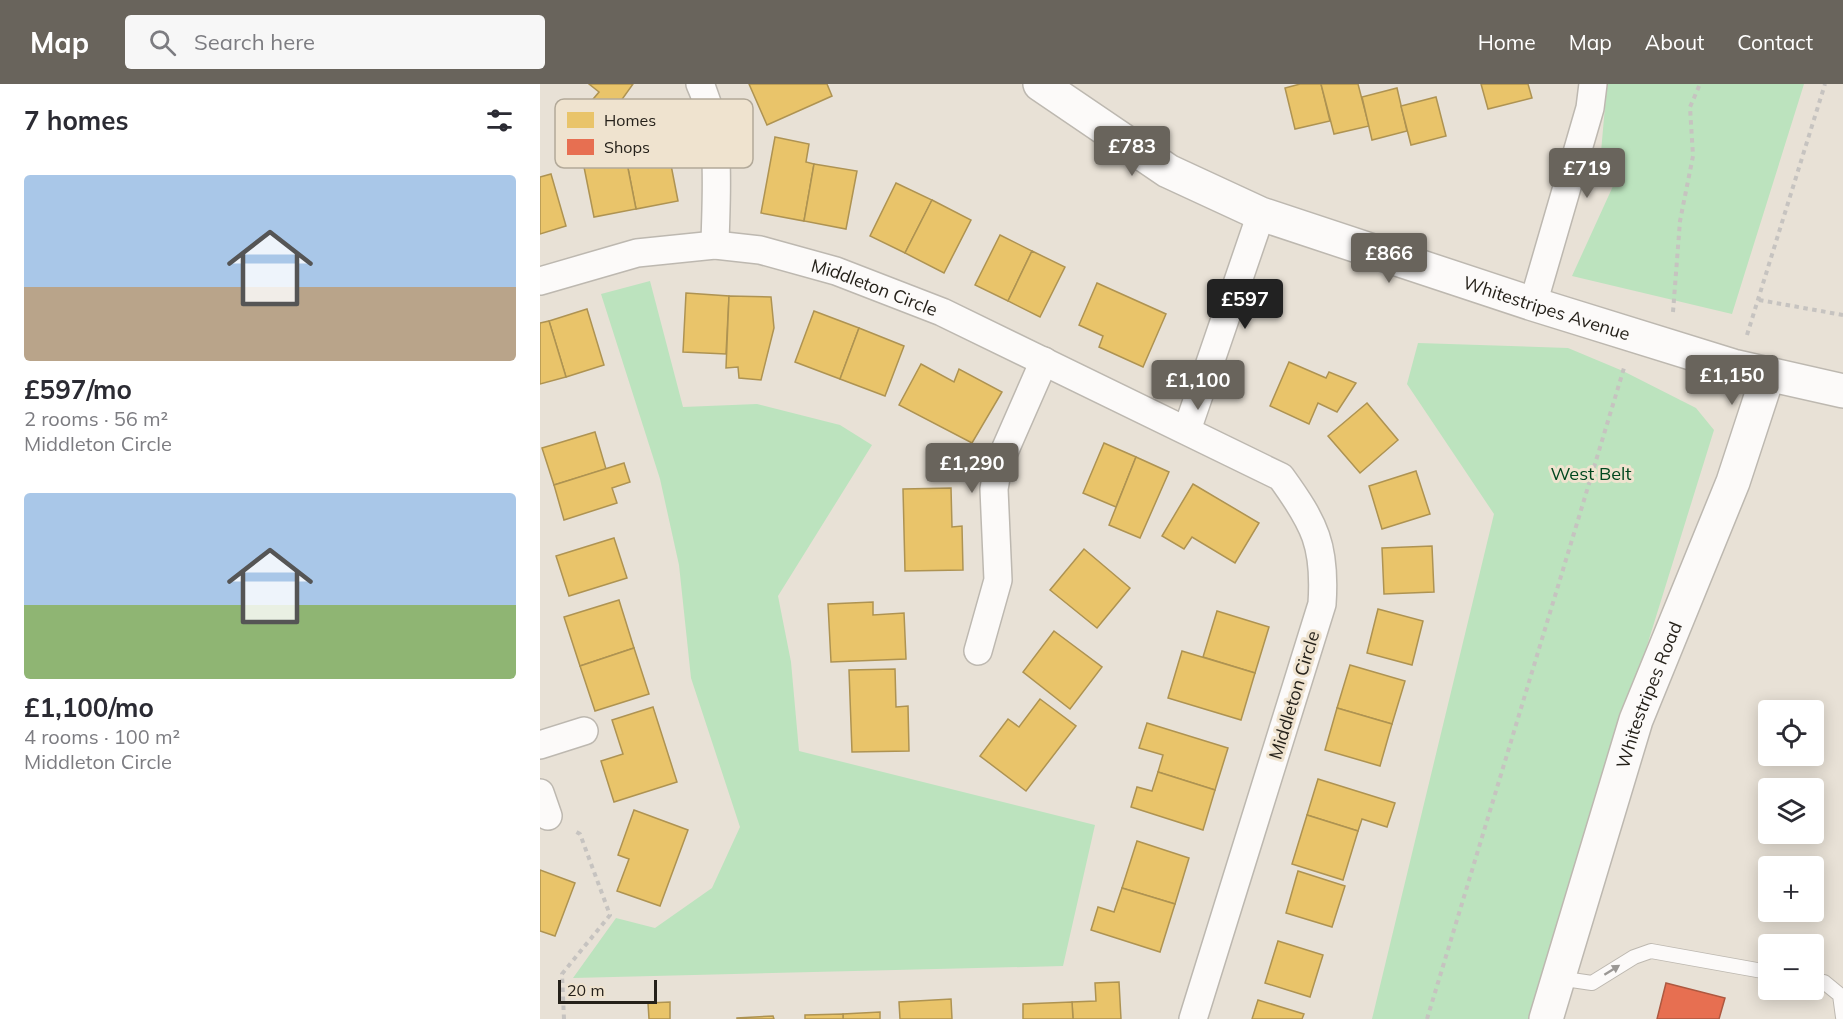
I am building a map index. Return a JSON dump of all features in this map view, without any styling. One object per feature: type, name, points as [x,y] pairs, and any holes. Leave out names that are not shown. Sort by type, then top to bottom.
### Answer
[{"type":"street","points":[[700,84],[707,99]]},
{"type":"street","name":"Whitestripes Avenue","points":[[1040,84],[1168,171],[1261,214],[1633,335],[1735,350],[1768,375],[1843,391]]},
{"type":"street","points":[[1533,304],[1590,108],[1593,84]]},
{"type":"street","points":[[715,168],[715,245]]},
{"type":"street","points":[[1186,430],[1261,214]]},
{"type":"street","name":"Middleton Circle","points":[[540,281],[637,253],[715,245],[760,250],[836,271],[942,312],[1281,477],[1304,508],[1320,542],[1324,573],[1322,604],[1193,1019]]},
{"type":"street","points":[[978,651],[998,580],[994,489],[998,466],[1044,361]]},
{"type":"street","name":"Whitestripes Road","points":[[1546,1019],[1636,720],[1733,482],[1768,375]]},
{"type":"street","points":[[540,745],[584,731]]},
{"type":"lane","points":[[1558,978],[1592,983],[1634,957],[1651,951],[1758,970]]},
{"type":"lane","points":[[1824,982],[1840,995],[1843,1017]]},
{"type":"path","points":[[1678,316],[1671,311],[1680,221],[1693,156],[1690,107],[1700,84]]},
{"type":"path","points":[[1735,350],[1747,336],[1825,84]]},
{"type":"path","points":[[1759,300],[1843,315]]},
{"type":"path","points":[[1427,1019],[1633,335]]},
{"type":"path","points":[[1735,350],[1747,336]]},
{"type":"path","points":[[544,805],[580,834],[610,915],[562,974],[564,1019]]},
{"type":"green space","points":[[1607,84],[1804,84],[1732,314],[1572,276],[1624,162],[1601,152]]},
{"type":"green space","points":[[650,281],[683,407],[757,404],[840,425],[872,445],[778,596],[791,662],[799,751],[1095,825],[1063,966],[573,978],[616,918],[655,928],[712,888],[740,827],[691,678],[679,565],[660,479],[601,294]]},
{"type":"green space","name":"West Belt","points":[[1418,343],[1568,348],[1623,371],[1696,408],[1714,430],[1531,1019],[1372,1019],[1494,514],[1407,384]]},
{"type":"building: Homes","points":[[589,84],[633,84],[622,99],[593,99],[599,92]]},
{"type":"building: Homes","points":[[749,84],[827,84],[832,96],[767,125]]},
{"type":"building: Homes","points":[[1300,84],[1321,84],[1330,121],[1295,129],[1285,88]]},
{"type":"building: Homes","points":[[1321,84],[1358,84],[1369,126],[1334,134]]},
{"type":"building: Homes","points":[[1481,84],[1528,84],[1532,98],[1488,109]]},
{"type":"building: Homes","points":[[1397,88],[1407,131],[1372,140],[1362,97]]},
{"type":"building: Homes","points":[[1436,97],[1446,136],[1411,145],[1401,106]]},
{"type":"building: Homes","points":[[775,137],[809,144],[806,162],[814,164],[804,221],[761,213]]},
{"type":"building: Homes","points":[[814,164],[857,171],[846,229],[804,221]]},
{"type":"building: Homes","points":[[584,168],[628,168],[636,209],[594,217]]},
{"type":"building: Homes","points":[[628,168],[672,168],[678,201],[636,209]]},
{"type":"building: Homes","points":[[551,174],[566,226],[540,234],[540,177]]},
{"type":"building: Homes","points":[[896,183],[932,200],[905,253],[870,236]]},
{"type":"building: Homes","points":[[932,200],[971,220],[944,273],[905,253]]},
{"type":"building: Homes","points":[[1000,235],[1032,251],[1008,301],[975,285]]},
{"type":"building: Homes","points":[[1032,251],[1065,267],[1040,317],[1008,301]]},
{"type":"building: Homes","points":[[1097,283],[1166,314],[1143,367],[1099,347],[1103,336],[1079,325]]},
{"type":"building: Homes","points":[[686,293],[729,296],[726,354],[683,352]]},
{"type":"building: Homes","points":[[729,296],[771,297],[774,328],[761,380],[739,378],[738,367],[726,368]]},
{"type":"building: Homes","points":[[587,309],[604,365],[566,377],[549,321]]},
{"type":"building: Homes","points":[[814,311],[859,328],[840,379],[795,362]]},
{"type":"building: Homes","points":[[549,321],[566,377],[540,384],[540,323]]},
{"type":"building: Homes","points":[[859,328],[904,346],[885,396],[840,379]]},
{"type":"building: Homes","points":[[1289,362],[1326,378],[1329,372],[1356,383],[1337,412],[1318,403],[1309,424],[1270,406]]},
{"type":"building: Homes","points":[[921,364],[954,382],[959,369],[1002,392],[972,443],[899,405]]},
{"type":"building: Homes","points":[[1367,403],[1398,440],[1360,473],[1328,436]]},
{"type":"building: Homes","points":[[595,432],[606,469],[554,485],[542,448]]},
{"type":"building: Homes","points":[[1104,443],[1136,457],[1116,507],[1083,493]]},
{"type":"building: Homes","points":[[1136,457],[1169,472],[1140,538],[1109,525]]},
{"type":"building: Homes","points":[[624,463],[630,482],[612,488],[617,503],[564,520],[554,485]]},
{"type":"building: Homes","points":[[1416,471],[1430,514],[1382,529],[1369,486]]},
{"type":"building: Homes","points":[[1193,484],[1259,523],[1235,563],[1192,537],[1184,549],[1162,536]]},
{"type":"building: Homes","points":[[951,488],[952,527],[962,526],[963,570],[905,571],[903,489]]},
{"type":"building: Homes","points":[[614,538],[627,578],[569,596],[556,556]]},
{"type":"building: Homes","points":[[1432,546],[1434,592],[1384,594],[1382,548]]},
{"type":"building: Homes","points":[[1084,549],[1130,588],[1097,628],[1050,590]]},
{"type":"building: Homes","points":[[619,600],[634,648],[580,666],[564,617]]},
{"type":"building: Homes","points":[[873,602],[873,615],[904,613],[906,659],[831,662],[828,604]]},
{"type":"building: Homes","points":[[1378,609],[1423,621],[1412,665],[1367,653]]},
{"type":"building: Homes","points":[[1217,611],[1269,627],[1255,673],[1203,657]]},
{"type":"building: Homes","points":[[1054,631],[1102,667],[1070,709],[1023,672]]},
{"type":"building: Homes","points":[[634,648],[649,694],[595,711],[580,666]]},
{"type":"building: Homes","points":[[1182,651],[1255,673],[1241,720],[1168,698]]},
{"type":"building: Homes","points":[[1350,665],[1405,681],[1392,724],[1337,708]]},
{"type":"building: Homes","points":[[895,669],[896,707],[908,706],[909,751],[852,752],[849,670]]},
{"type":"building: Homes","points":[[1040,699],[1076,726],[1026,791],[980,756],[1008,719],[1019,727]]},
{"type":"building: Homes","points":[[653,707],[677,782],[614,802],[601,761],[623,754],[612,720]]},
{"type":"building: Homes","points":[[1337,708],[1392,724],[1380,766],[1325,750]]},
{"type":"building: Homes","points":[[1147,723],[1228,748],[1215,790],[1158,772],[1163,755],[1139,748]]},
{"type":"building: Homes","points":[[1158,772],[1215,790],[1203,830],[1131,807],[1137,787],[1152,791]]},
{"type":"building: Homes","points":[[1318,779],[1395,803],[1387,827],[1362,819],[1358,831],[1307,815]]},
{"type":"building: Homes","points":[[634,810],[688,830],[660,906],[617,891],[629,859],[618,855]]},
{"type":"building: Homes","points":[[1307,815],[1358,831],[1343,880],[1292,864]]},
{"type":"building: Homes","points":[[1137,841],[1189,858],[1175,904],[1122,888]]},
{"type":"building: Homes","points":[[540,870],[575,883],[555,936],[540,931]]},
{"type":"building: Homes","points":[[1298,871],[1345,886],[1332,927],[1286,913]]},
{"type":"building: Homes","points":[[1122,888],[1175,904],[1160,952],[1091,930],[1098,907],[1114,912]]},
{"type":"building: Homes","points":[[1278,941],[1323,955],[1310,997],[1265,983]]},
{"type":"building: Homes","points":[[1119,982],[1121,1019],[1073,1019],[1072,1002],[1096,1001],[1095,983]]},
{"type":"building: Homes","points":[[951,999],[952,1019],[900,1019],[899,1002]]},
{"type":"building: Homes","points":[[1258,1000],[1304,1014],[1302,1019],[1252,1019]]},
{"type":"building: Homes","points":[[670,1002],[670,1019],[649,1019],[648,1003]]},
{"type":"building: Homes","points":[[1072,1002],[1073,1019],[1023,1019],[1023,1004]]},
{"type":"building: Homes","points":[[880,1012],[880,1019],[843,1019],[843,1014]]},
{"type":"building: Homes","points":[[843,1014],[843,1019],[805,1019],[805,1015]]},
{"type":"building: Homes","points":[[773,1016],[774,1019],[737,1019],[737,1018]]},
{"type":"building: Shops","points":[[1666,983],[1725,998],[1719,1019],[1657,1019]]}]
